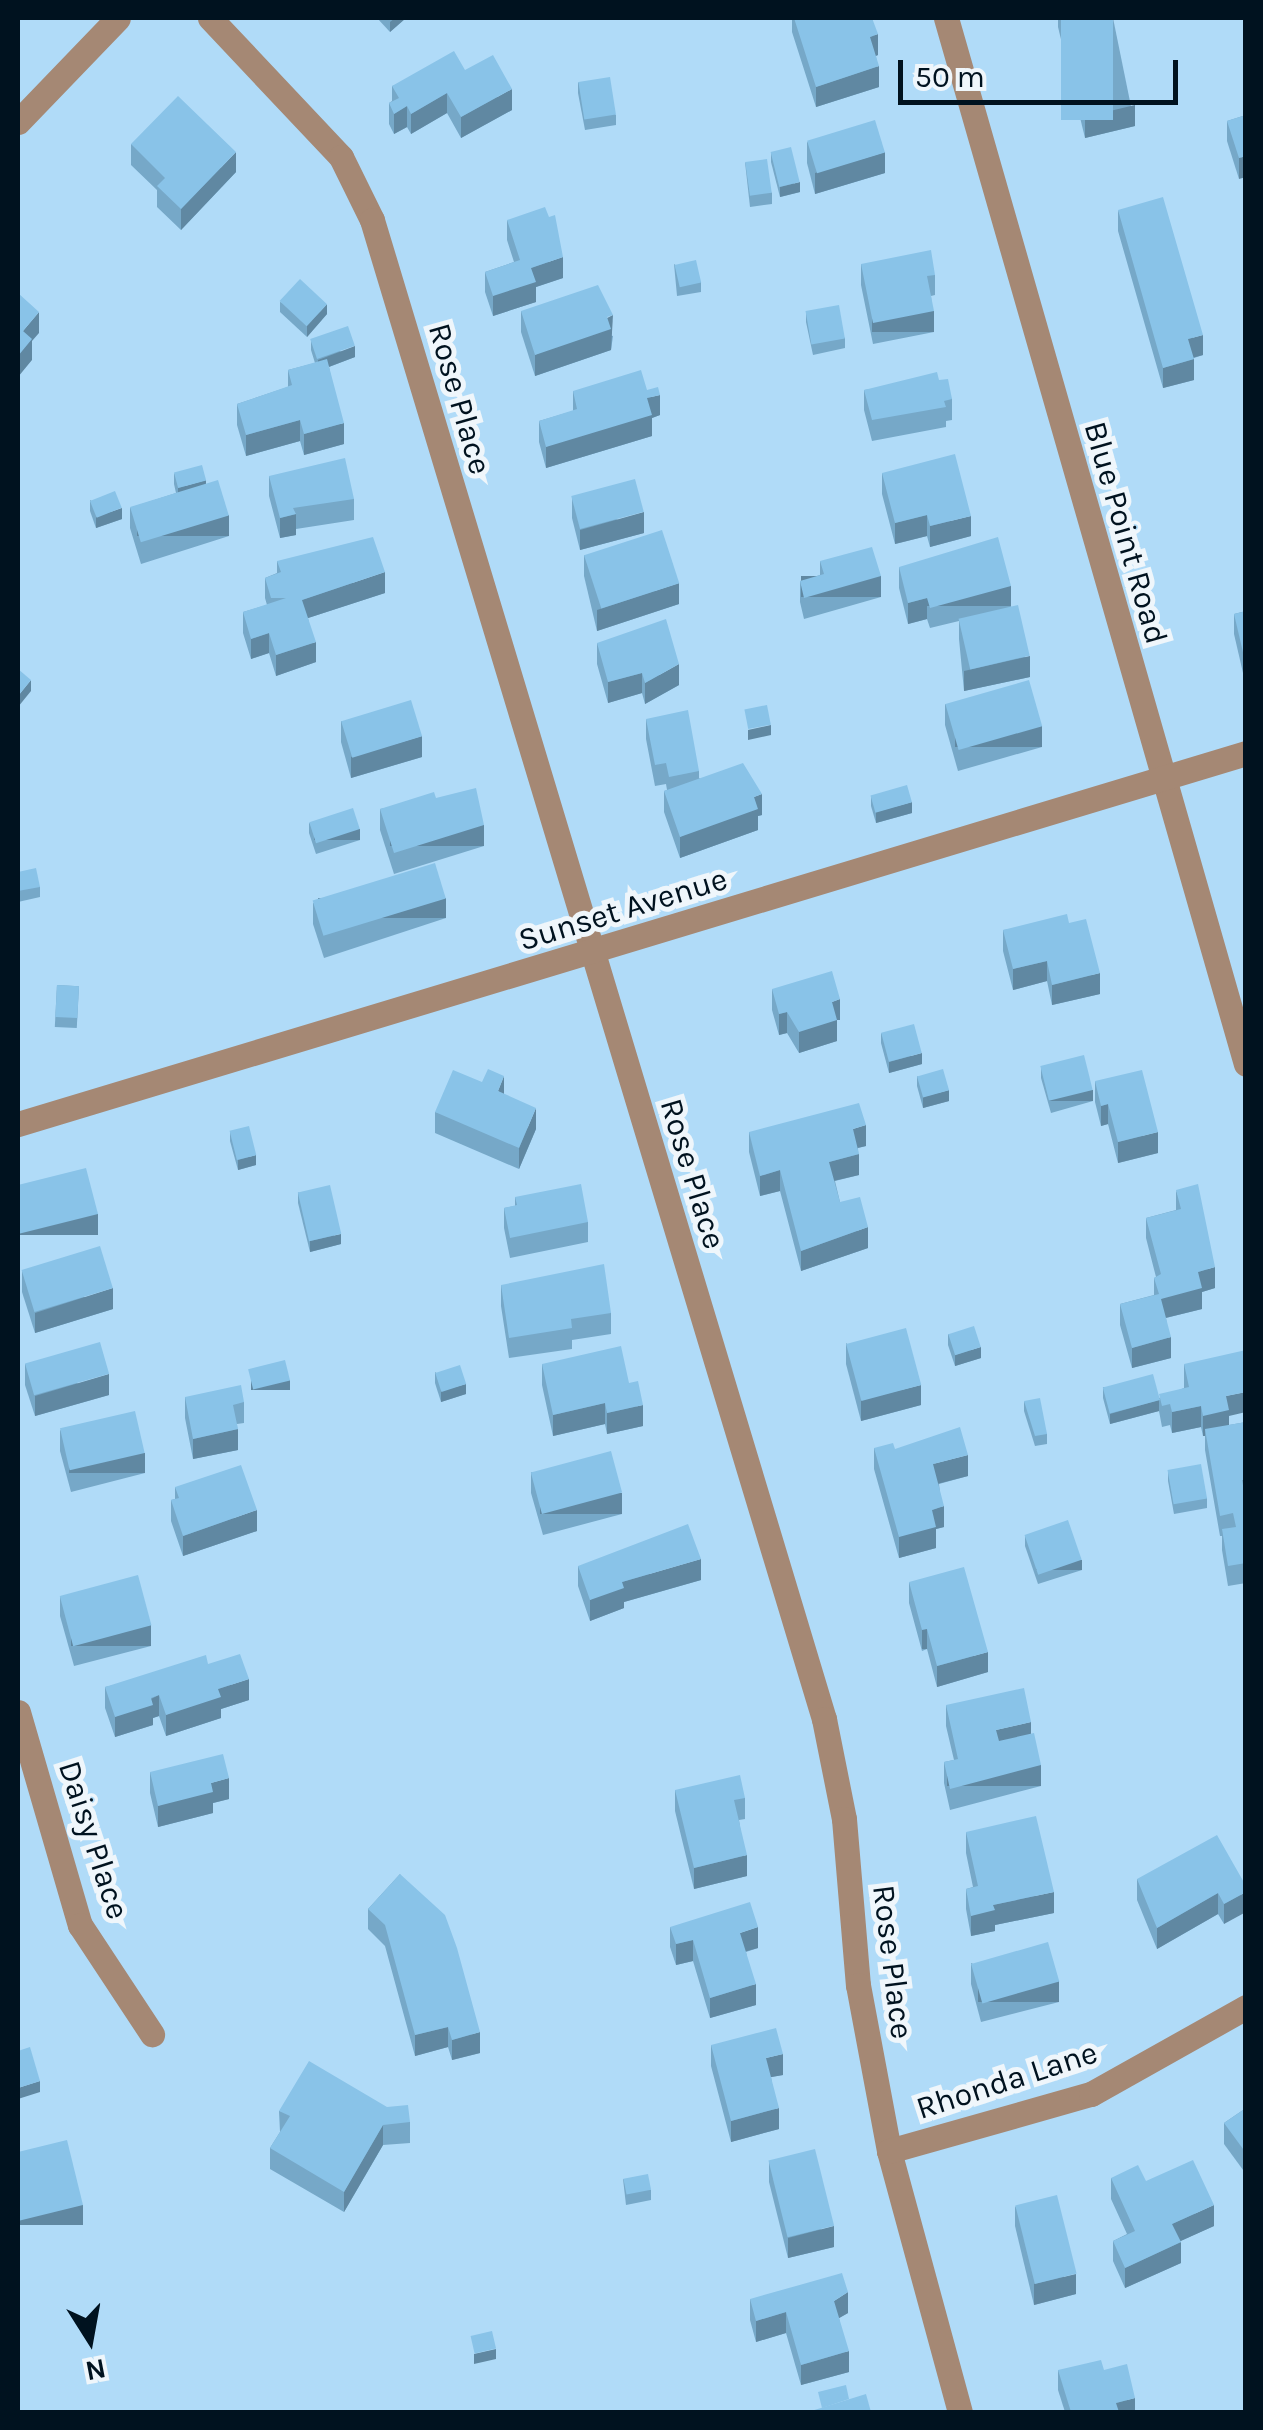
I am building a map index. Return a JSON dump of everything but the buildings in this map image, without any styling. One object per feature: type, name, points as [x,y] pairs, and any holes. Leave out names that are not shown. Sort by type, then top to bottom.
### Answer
[{"type":"street","points":[[18,122],[118,18]]},
{"type":"street","name":"Rose Place","points":[[210,18],[341,157],[372,220],[824,1719],[844,1819],[858,1985],[890,2150],[960,2412]]},
{"type":"street","name":"Blue Point Road","points":[[946,18],[1246,1064]]},
{"type":"street","name":"Sunset Avenue","points":[[18,1124],[1246,753]]},
{"type":"street","name":"Daisy Place","points":[[18,1712],[80,1925],[152,2034]]},
{"type":"street","name":"Rhonda Lane","points":[[890,2150],[1091,2094],[1246,2008]]}]
